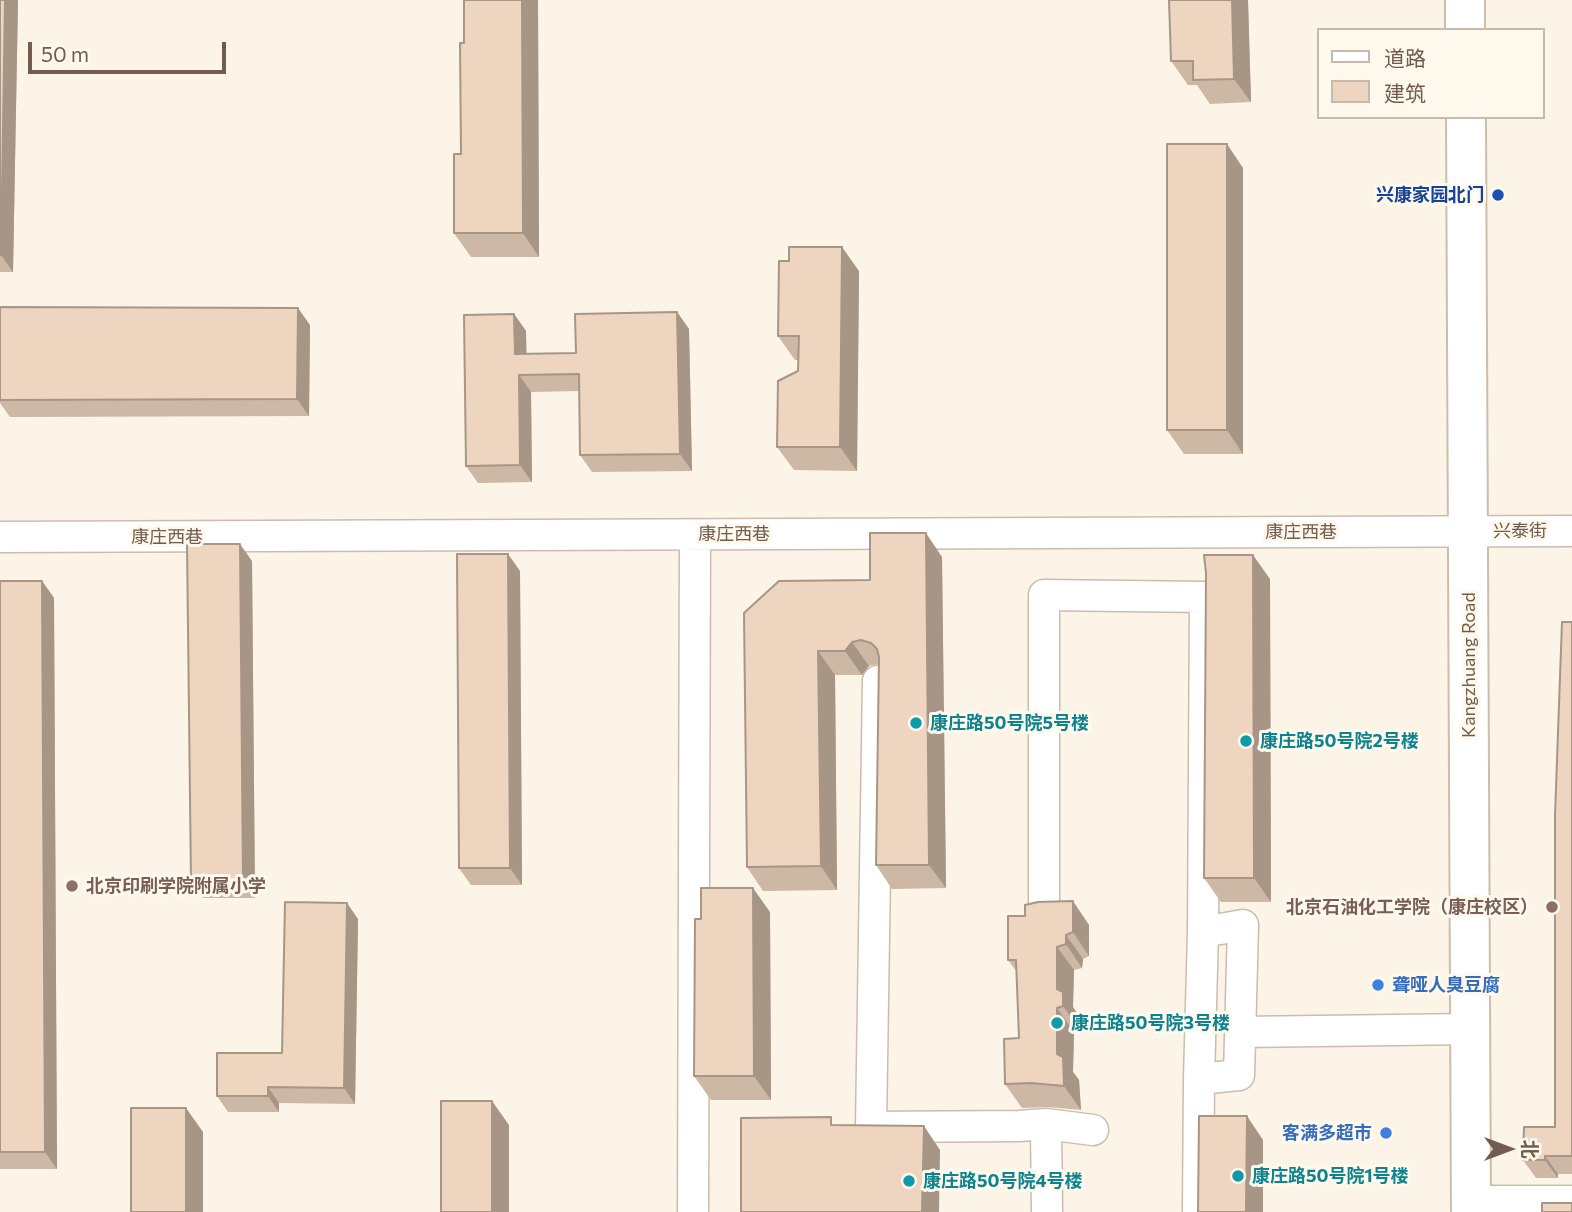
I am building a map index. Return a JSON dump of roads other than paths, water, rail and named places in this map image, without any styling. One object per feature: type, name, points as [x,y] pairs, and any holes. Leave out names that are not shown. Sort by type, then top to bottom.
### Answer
[{"type":"street","points":[[1465,0],[1465,28]]},
{"type":"street","name":"Kangzhuang Road","points":[[1466,119],[1471,1206]]},
{"type":"street","name":"兴泰街","points":[[1468,531],[1572,531]]},
{"type":"street","name":"康庄西巷","points":[[0,537],[1468,531]]},
{"type":"street","points":[[693,1212],[695,534]]},
{"type":"street","points":[[1044,912],[1044,595],[1205,597],[1198,1212]]},
{"type":"street","points":[[878,681],[871,1127],[1046,1124],[1093,1130]]},
{"type":"street","points":[[1199,1079],[1239,1075],[1242,1032],[1244,925],[1203,932]]},
{"type":"street","points":[[1242,1032],[1471,1029]]},
{"type":"street","points":[[1046,1124],[1047,1212]]},
{"type":"street","points":[[1471,1206],[1560,1204]]},
{"type":"place","name":"兴康家园北门","points":[[1498,195]]},
{"type":"place","name":"康庄路50号院5号楼","points":[[916,723]]},
{"type":"place","name":"康庄路50号院2号楼","points":[[1246,741]]},
{"type":"place","name":"北京印刷学院附属小学","points":[[72,886]]},
{"type":"place","name":"北京石油化工学院（康庄校区）","points":[[1552,907]]},
{"type":"place","name":"聋哑人臭豆腐","points":[[1378,985]]},
{"type":"place","name":"康庄路50号院3号楼","points":[[1057,1023]]},
{"type":"place","name":"客满多超市","points":[[1386,1133]]},
{"type":"place","name":"康庄路50号院1号楼","points":[[1238,1176]]},
{"type":"place","name":"康庄路50号院4号楼","points":[[909,1181]]}]
